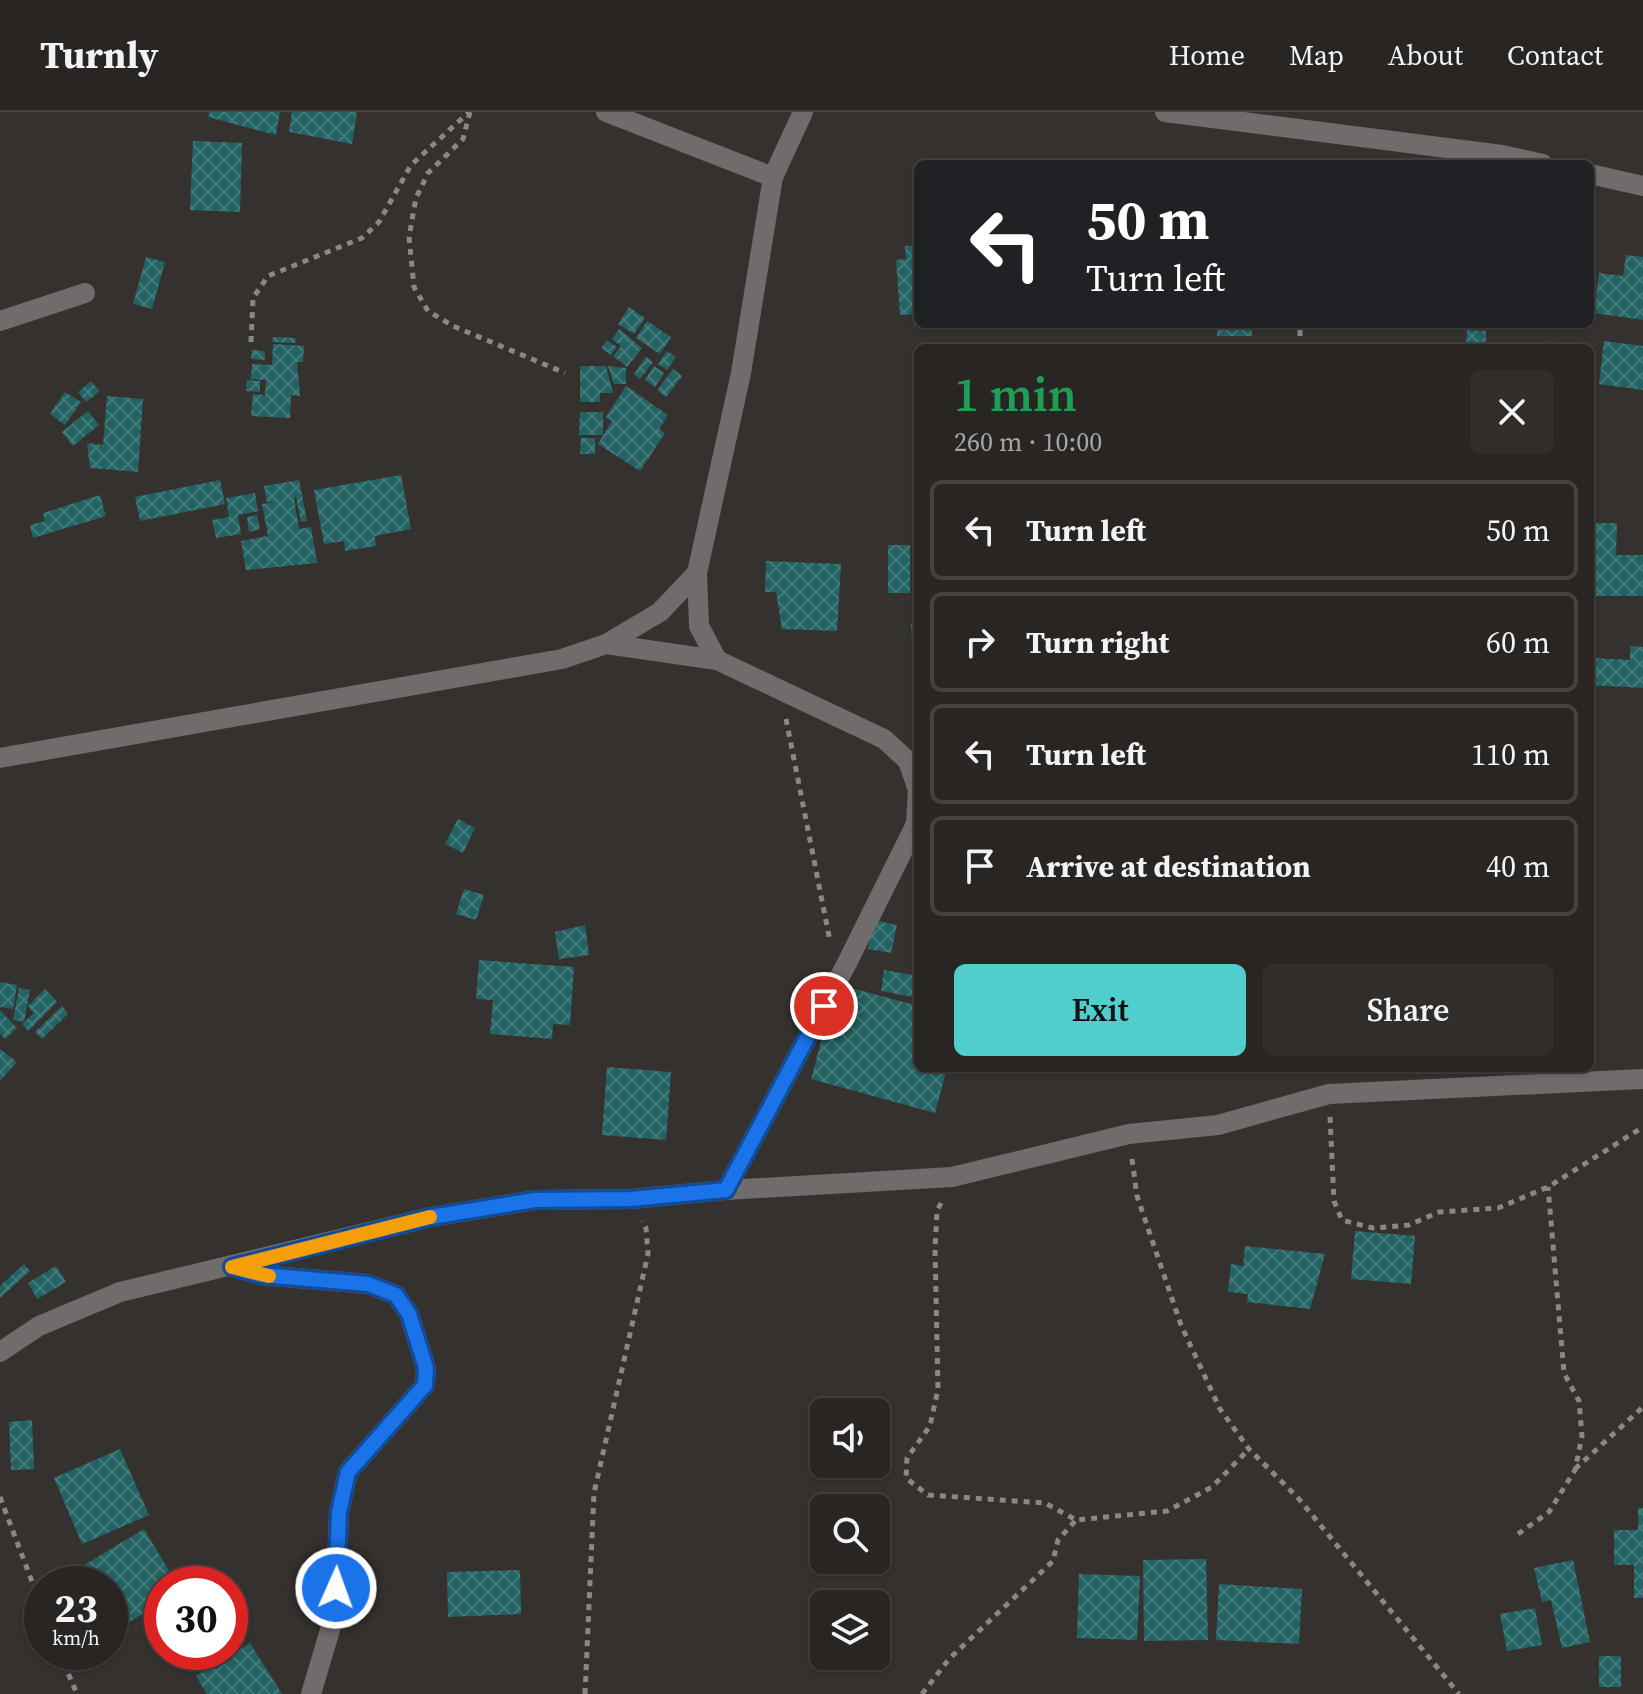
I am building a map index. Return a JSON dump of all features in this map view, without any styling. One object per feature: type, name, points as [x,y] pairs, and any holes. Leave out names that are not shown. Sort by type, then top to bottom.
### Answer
[{"type":"street","points":[[606,112],[773,177]]},
{"type":"street","points":[[717,660],[699,626],[697,573],[741,373],[773,177],[803,112]]},
{"type":"street","points":[[1165,112],[1525,160]]},
{"type":"street","points":[[1322,133],[1324,112]]},
{"type":"street","points":[[1594,175],[1643,186]]},
{"type":"street","points":[[0,321],[85,293]]},
{"type":"street","points":[[0,758],[562,659],[606,644],[660,612],[697,573]]},
{"type":"street","points":[[606,644],[717,660],[884,739],[908,761],[914,778]]},
{"type":"street","points":[[726,1190],[838,980],[914,828]]},
{"type":"street","points":[[0,1352],[39,1326],[120,1292],[431,1217],[535,1200],[631,1199],[726,1190],[952,1177],[1129,1134],[1218,1125],[1329,1094],[1643,1079]]},
{"type":"street","points":[[232,1267],[261,1275],[368,1284],[396,1295],[409,1314],[426,1368],[425,1385],[348,1472],[339,1512],[335,1613],[311,1694]]},
{"type":"path","points":[[251,342],[253,298],[268,276],[362,238],[379,222],[411,165],[470,112]]},
{"type":"path","points":[[470,112],[463,139],[428,173],[416,198],[409,237],[414,287],[428,311],[453,326],[565,373]]},
{"type":"path","points":[[780,690],[838,980]]},
{"type":"path","points":[[1329,1094],[1334,1201],[1342,1220],[1373,1228],[1409,1225],[1439,1212],[1498,1208],[1548,1187],[1643,1127]]},
{"type":"path","points":[[1129,1134],[1137,1196],[1181,1325],[1220,1409],[1249,1449],[1299,1499],[1456,1692]]},
{"type":"path","points":[[952,1177],[937,1211],[938,1389],[930,1426],[907,1458],[906,1478],[928,1495],[1045,1503],[1076,1520],[1167,1511],[1212,1487],[1249,1449]]},
{"type":"path","points":[[1548,1187],[1564,1373],[1579,1401],[1582,1436],[1575,1470]]},
{"type":"path","points":[[585,1694],[594,1493],[648,1254],[646,1228],[631,1199]]},
{"type":"path","points":[[1518,1534],[1549,1512],[1575,1470],[1643,1407]]},
{"type":"path","points":[[0,1497],[26,1566]]},
{"type":"path","points":[[922,1694],[949,1659],[1053,1561],[1058,1540],[1076,1520]]},
{"type":"path","points":[[67,1670],[77,1694]]},
{"type":"building","points":[[210,112],[280,112],[276,135],[208,117]]},
{"type":"building","points":[[292,112],[357,112],[352,144],[289,132]]},
{"type":"building","points":[[193,141],[242,143],[240,212],[190,210]]},
{"type":"building","points":[[914,245],[914,326],[913,314],[900,315],[896,260],[906,259],[905,246]]},
{"type":"building","points":[[1626,255],[1643,257],[1643,320],[1594,313],[1599,273],[1623,276]]},
{"type":"building","points":[[146,257],[165,262],[152,309],[133,304]]},
{"type":"building","points":[[629,307],[645,318],[634,334],[618,324]]},
{"type":"building","points":[[647,321],[671,337],[660,354],[636,338]]},
{"type":"building","points":[[1217,328],[1252,328],[1252,336],[1217,336]]},
{"type":"building","points":[[619,329],[642,348],[627,367],[613,356],[621,346],[612,339]]},
{"type":"building","points":[[1467,330],[1486,331],[1486,344],[1466,344]]},
{"type":"building","points":[[273,337],[296,338],[295,343],[272,342]]},
{"type":"building","points":[[607,340],[617,347],[611,355],[601,348]]},
{"type":"building","points":[[1604,341],[1643,346],[1643,390],[1599,384]]},
{"type":"building","points":[[273,344],[304,346],[303,362],[297,362],[300,396],[291,395],[290,418],[251,416],[253,394],[265,395],[266,380],[251,379],[252,364],[272,365]]},
{"type":"building","points":[[252,350],[265,351],[265,360],[251,359]]},
{"type":"building","points":[[667,351],[676,357],[667,370],[658,364]]},
{"type":"building","points":[[646,357],[653,362],[640,379],[634,374]]},
{"type":"building","points":[[580,366],[606,366],[613,393],[600,393],[600,402],[580,402]]},
{"type":"building","points":[[608,366],[626,368],[626,384],[614,384]]},
{"type":"building","points":[[654,366],[664,373],[655,387],[645,380]]},
{"type":"building","points":[[673,369],[682,376],[666,397],[657,390]]},
{"type":"building","points":[[247,380],[260,381],[260,392],[246,391]]},
{"type":"building","points":[[91,381],[100,391],[86,402],[78,392]]},
{"type":"building","points":[[626,386],[668,415],[659,429],[665,433],[640,471],[598,444],[612,421],[606,417]]},
{"type":"building","points":[[65,392],[81,402],[65,425],[50,414]]},
{"type":"building","points":[[107,396],[143,399],[138,472],[90,468],[87,443],[103,445]]},
{"type":"building","points":[[88,411],[99,425],[73,446],[62,432]]},
{"type":"building","points":[[580,412],[603,412],[603,435],[579,435]]},
{"type":"building","points":[[581,438],[595,438],[595,454],[580,454]]},
{"type":"building","points":[[401,475],[411,529],[375,536],[376,546],[345,551],[344,541],[324,544],[314,490]]},
{"type":"building","points":[[220,480],[225,504],[140,521],[135,497]]},
{"type":"building","points":[[299,480],[307,521],[301,522],[294,498],[299,529],[311,527],[317,563],[246,570],[241,541],[268,536],[262,504],[276,502],[267,502],[264,486]]},
{"type":"building","points":[[255,493],[258,511],[238,515],[241,534],[216,538],[212,520],[229,517],[226,498]]},
{"type":"building","points":[[100,495],[106,516],[33,538],[30,525],[45,521],[43,513]]},
{"type":"building","points":[[257,515],[260,529],[249,532],[247,517]]},
{"type":"building","points":[[1594,523],[1617,523],[1616,555],[1643,555],[1643,596],[1594,596]]},
{"type":"building","points":[[888,545],[910,545],[910,593],[888,593]]},
{"type":"building","points":[[766,561],[841,564],[837,631],[782,629],[776,592],[765,592]]},
{"type":"building","points":[[911,624],[914,624],[914,660],[913,660]]},
{"type":"building","points":[[1630,646],[1643,647],[1643,688],[1594,685],[1594,658],[1630,660]]},
{"type":"building","points":[[458,819],[475,828],[463,853],[445,844]]},
{"type":"building","points":[[464,889],[484,895],[476,920],[456,914]]},
{"type":"building","points":[[873,920],[897,925],[891,953],[868,949]]},
{"type":"building","points":[[585,925],[589,955],[559,959],[555,932]]},
{"type":"building","points":[[479,960],[574,967],[570,1025],[553,1024],[552,1039],[490,1034],[493,1000],[476,999]]},
{"type":"building","points":[[884,970],[914,975],[914,997],[881,991]]},
{"type":"building","points":[[0,982],[17,985],[13,1009],[0,1007]]},
{"type":"building","points":[[19,988],[30,990],[24,1022],[13,1020]]},
{"type":"building","points":[[852,988],[914,1005],[914,1072],[946,1072],[935,1113],[811,1079],[823,1034],[839,1038]]},
{"type":"building","points":[[45,989],[57,1002],[28,1031],[22,1024],[34,1013],[28,1006]]},
{"type":"building","points":[[62,1006],[68,1014],[42,1039],[35,1032]]},
{"type":"building","points":[[0,1010],[17,1028],[5,1039],[0,1033]]},
{"type":"building","points":[[0,1049],[17,1062],[0,1081]]},
{"type":"building","points":[[607,1067],[671,1072],[666,1140],[602,1135]]},
{"type":"building","points":[[1355,1231],[1415,1236],[1411,1284],[1351,1279]]},
{"type":"building","points":[[1245,1246],[1325,1254],[1310,1309],[1247,1302],[1248,1294],[1228,1292],[1231,1264],[1243,1266]]},
{"type":"building","points":[[24,1264],[30,1271],[0,1298],[0,1286]]},
{"type":"building","points":[[56,1266],[66,1282],[37,1299],[28,1283]]},
{"type":"building","points":[[32,1420],[34,1469],[11,1470],[9,1422]]},
{"type":"building","points":[[120,1449],[149,1515],[82,1544],[54,1478]]},
{"type":"building","points":[[1638,1508],[1643,1508],[1643,1598],[1634,1598],[1634,1565],[1614,1565],[1614,1530],[1638,1530]]},
{"type":"building","points":[[144,1529],[166,1566],[144,1566],[144,1613],[128,1623],[128,1566],[83,1566]]},
{"type":"building","points":[[1206,1559],[1208,1640],[1144,1641],[1143,1560]]},
{"type":"building","points":[[1573,1560],[1590,1642],[1562,1648],[1551,1600],[1542,1602],[1534,1568]]},
{"type":"building","points":[[520,1570],[521,1614],[448,1617],[447,1572]]},
{"type":"building","points":[[1079,1574],[1140,1576],[1137,1640],[1077,1638]]},
{"type":"building","points":[[1219,1584],[1302,1589],[1299,1644],[1216,1640]]},
{"type":"building","points":[[1535,1608],[1542,1645],[1507,1651],[1500,1614]]},
{"type":"building","points":[[248,1644],[282,1694],[207,1694],[196,1676],[206,1670],[248,1670]]},
{"type":"building","points":[[1599,1656],[1621,1656],[1621,1687],[1599,1687]]},
{"type":"slow traffic","points":[[269,1276],[232,1267],[430,1217]]},
{"type":"route","points":[[336,1588],[339,1512],[348,1472],[425,1385],[426,1368],[409,1314],[396,1295],[368,1284],[261,1275],[232,1267],[431,1217],[535,1200],[631,1199],[726,1190],[824,1006]]}]
